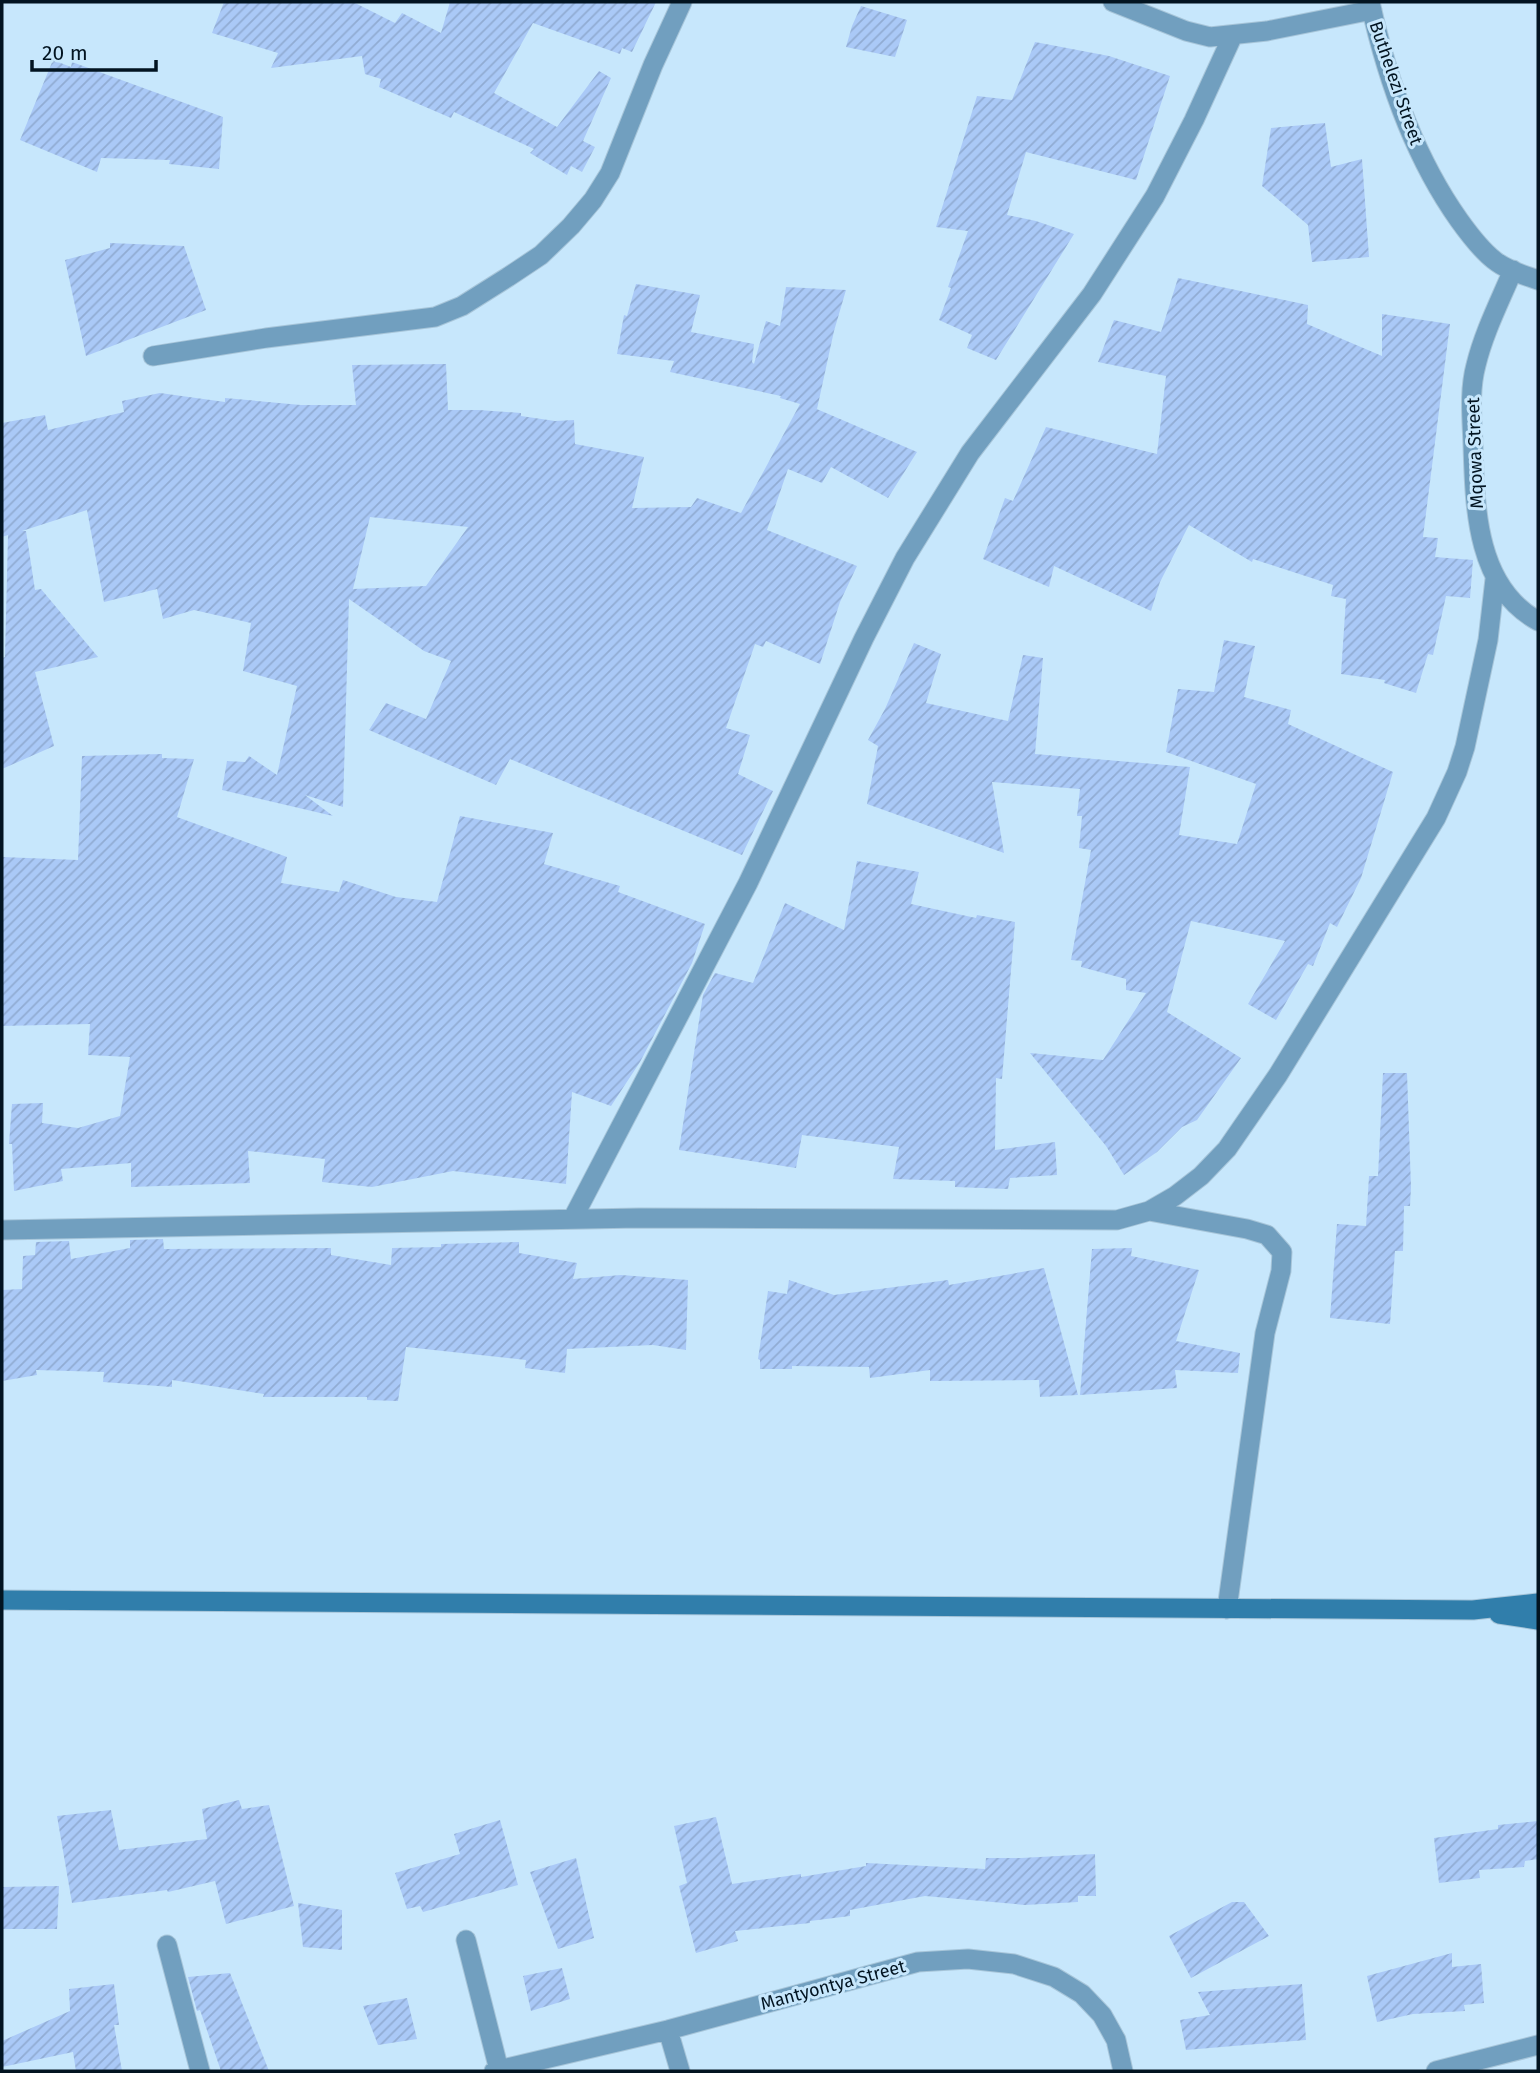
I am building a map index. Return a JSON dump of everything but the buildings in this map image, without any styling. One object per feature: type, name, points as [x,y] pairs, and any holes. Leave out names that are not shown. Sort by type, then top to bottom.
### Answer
[{"type":"main road","points":[[2,1600],[1474,1610],[1538,1603]]},
{"type":"main road","points":[[1474,1610],[1538,1620]]},
{"type":"street","points":[[153,356],[266,338],[435,317],[462,306],[541,255],[593,200],[610,173],[653,65],[682,2]]},
{"type":"street","points":[[1113,2],[1186,31],[1210,37],[1267,31],[1371,6]]},
{"type":"street","name":"Buthelezi Street","points":[[1371,6],[1382,52],[1410,135],[1441,194],[1472,239],[1495,262],[1538,280]]},
{"type":"street","points":[[573,1218],[748,883],[905,558],[970,453],[1092,294],[1155,196],[1233,35]]},
{"type":"street","name":"Mqowa Street","points":[[1513,270],[1475,367],[1471,396],[1474,491],[1480,534],[1495,579],[1509,601],[1538,621]]},
{"type":"street","points":[[2,1230],[573,1218],[1117,1220],[1149,1211],[1201,1176],[1227,1149],[1278,1075],[1436,818],[1465,747],[1488,640],[1495,579]]},
{"type":"street","points":[[1149,1211],[1267,1235],[1282,1252],[1281,1271],[1265,1333],[1227,1609]]},
{"type":"street","points":[[467,1940],[496,2071]]},
{"type":"street","points":[[167,1945],[200,2071]]},
{"type":"street","name":"Mantyontya Street","points":[[496,2071],[668,2030],[918,1962],[968,1959],[1014,1964],[1054,1977],[1082,1994],[1102,2015],[1116,2040],[1123,2071]]},
{"type":"street","points":[[668,2030],[680,2071]]},
{"type":"street","points":[[1436,2071],[1538,2045]]}]
